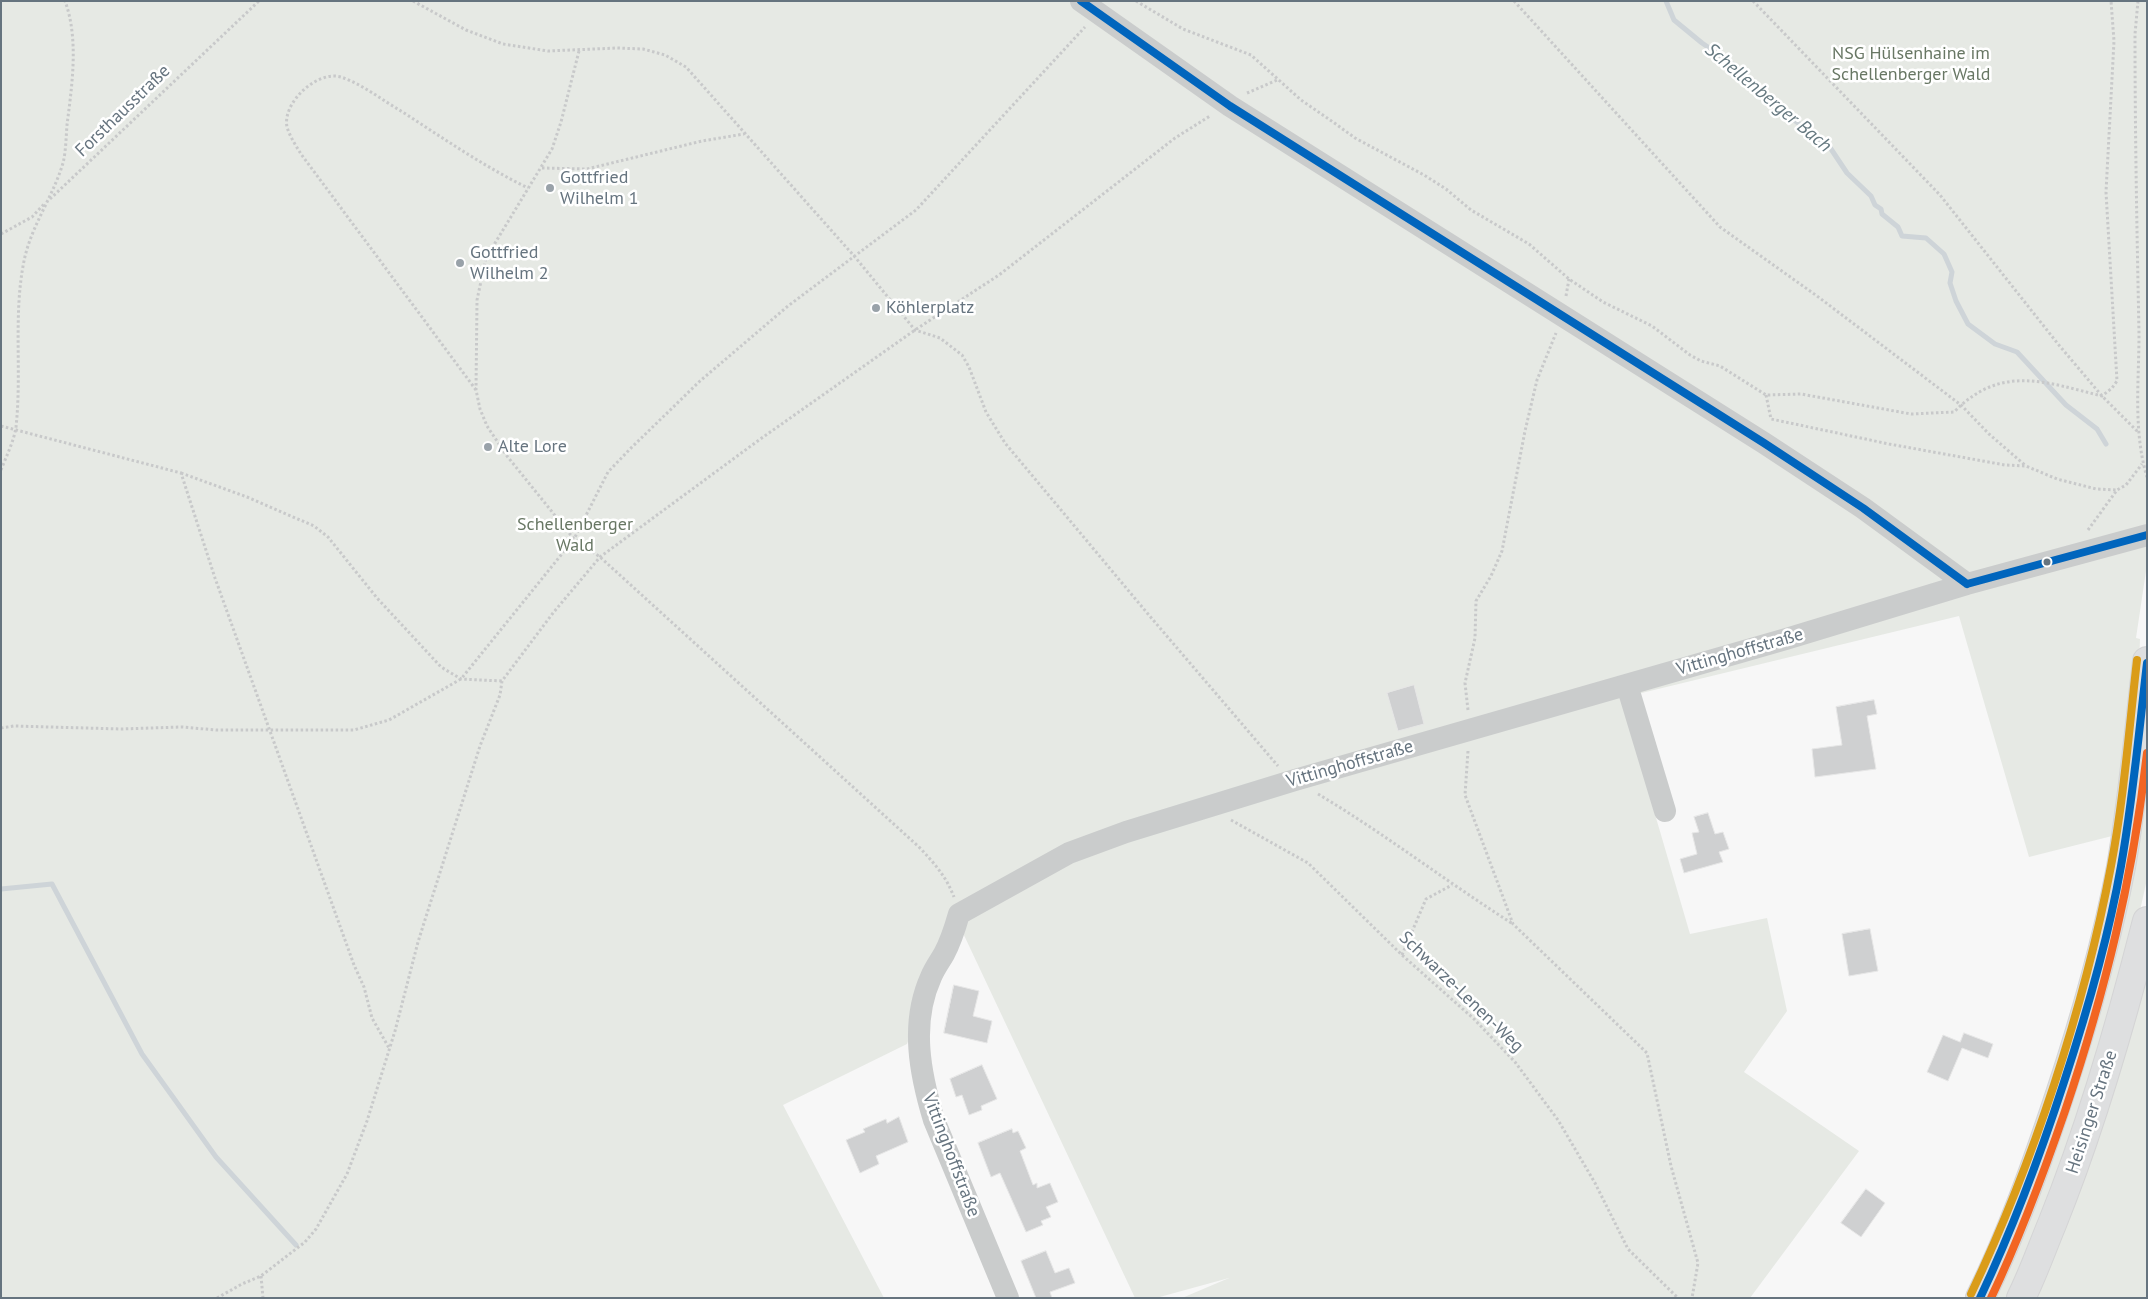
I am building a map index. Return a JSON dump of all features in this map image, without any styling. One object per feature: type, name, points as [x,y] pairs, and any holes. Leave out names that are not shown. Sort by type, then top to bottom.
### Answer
[{"type":"main road","name":"Heisinger Straße","points":[[1980,1298],[2034,1173],[2076,1046],[2104,943],[2120,868],[2147,661]]},
{"type":"main road","name":"Heisinger Straße","points":[[2022,1298],[2073,1173],[2098,1099],[2122,1020],[2147,921]]},
{"type":"street","points":[[1090,7],[1230,106],[1563,315],[1863,508],[1966,584]]},
{"type":"street","name":"Vittinghoffstraße","points":[[1008,1298],[934,1120],[925,1091],[919,1057],[918,1030],[924,996],[931,976],[953,934],[959,914],[1069,854],[1126,832],[1295,780],[1627,685],[1966,584],[2147,535]]},
{"type":"street","points":[[1627,685],[1665,811]]},
{"type":"path","points":[[1,470],[16,429],[20,289],[24,260],[33,229],[49,200],[64,162],[70,102],[73,38],[70,13],[65,1]]},
{"type":"path","name":"Forsthausstraße","points":[[1,234],[32,217],[259,1]]},
{"type":"path","points":[[413,1],[466,30],[503,44],[548,51],[617,48],[643,49],[665,55],[686,67],[855,257],[915,330],[940,338],[962,356],[969,367],[986,412],[1005,443],[1166,636],[1279,766],[1295,780],[1364,822],[1452,885],[1513,924],[1647,1053],[1671,1166],[1698,1263],[1692,1298]]},
{"type":"path","points":[[1136,1],[1183,29],[1251,56],[1276,80],[1301,100],[1355,138],[1446,189],[1471,210],[1529,244],[1569,279],[1603,302],[1652,326],[1690,355],[1701,361],[1720,366],[1766,395],[1801,394],[1911,414],[1954,412],[1960,405],[1990,385],[2006,381],[2055,385],[2102,396]]},
{"type":"path","points":[[1514,1],[1720,227],[1817,296],[1960,405],[2026,466],[2057,479],[2086,486],[2117,490]]},
{"type":"path","points":[[1753,1],[1940,195],[2058,344],[2102,396],[2138,432]]},
{"type":"path","points":[[2102,396],[2117,381],[2107,201],[2114,40],[2111,1]]},
{"type":"path","points":[[2138,1],[2135,44],[2140,384],[2138,432],[2147,477]]},
{"type":"path","points":[[1,728],[14,726],[121,729],[182,727],[216,730],[336,731],[371,726],[389,720],[460,679],[574,539],[608,472],[700,381],[788,306],[916,210],[1090,7]]},
{"type":"path","points":[[579,51],[561,122],[552,149],[486,258],[480,278],[475,326],[476,390],[480,409],[487,426],[507,456],[574,539],[600,557],[938,867],[946,878],[959,914]]},
{"type":"path","points":[[476,390],[301,154],[287,126],[288,116],[292,105],[313,81],[327,77],[340,77],[369,92],[483,165],[528,188]]},
{"type":"path","points":[[217,1298],[261,1276],[305,1242],[316,1229],[347,1174],[367,1121],[390,1048],[418,942],[477,755],[500,695],[502,680],[600,557],[759,440],[915,330],[999,275],[1175,138],[1200,121],[1230,106],[1240,96],[1276,80]]},
{"type":"path","points":[[542,168],[587,169],[615,164],[702,141],[745,134]]},
{"type":"path","points":[[1513,924],[1465,795],[1470,730],[1465,682],[1475,638],[1476,601],[1491,576],[1502,550],[1537,380],[1563,315],[1569,279]]},
{"type":"path","points":[[1766,395],[1771,419],[1889,444],[2005,465],[2026,466]]},
{"type":"path","points":[[1,426],[181,473],[246,497],[314,526],[328,538],[377,598],[441,666],[460,679],[479,681],[502,680]]},
{"type":"path","points":[[2075,554],[2085,534],[2117,490],[2126,484],[2143,463]]},
{"type":"path","points":[[181,473],[215,578],[354,965],[364,986],[372,1018],[390,1048]]},
{"type":"path","name":"Schwarze-Lenen-Weg","points":[[1207,807],[1308,863],[1402,955],[1474,1019],[1515,1062],[1558,1120],[1595,1183],[1628,1249],[1678,1298]]},
{"type":"path","points":[[1402,955],[1426,900],[1452,885]]},
{"type":"path","points":[[261,1276],[262,1298]]},
{"type":"green space","name":"Schellenberger Wald","points":[[1,1],[2147,1],[2146,571],[2136,638],[2140,639],[2139,666],[2116,835],[2029,857],[1959,616],[1621,698],[1690,934],[1767,918],[1787,1011],[1744,1072],[1859,1151],[1750,1298],[1182,1298],[1229,1278],[1156,1298],[1135,1298],[954,914],[907,1044],[783,1105],[884,1298],[1,1298]]},
{"type":"green space","points":[[2147,746],[2147,879],[2129,960],[2096,1079],[2012,1298],[1990,1298],[1995,1288]]},
{"type":"green space","points":[[2147,958],[2147,1298],[2030,1298]]},
{"type":"building","points":[[1414,685],[1424,724],[1398,731],[1387,693]]},
{"type":"building","points":[[1874,700],[1877,714],[1867,716],[1876,769],[1815,777],[1812,749],[1842,745],[1836,707]]},
{"type":"building","points":[[1708,813],[1715,834],[1723,832],[1729,849],[1719,852],[1723,862],[1684,873],[1680,859],[1697,854],[1692,833],[1699,832],[1694,817]]},
{"type":"building","points":[[1870,929],[1878,971],[1849,976],[1842,934]]},
{"type":"building","points":[[954,985],[979,991],[973,1016],[992,1021],[987,1043],[944,1033]]},
{"type":"building","points":[[1964,1033],[1993,1044],[1988,1058],[1962,1048],[1948,1081],[1927,1072],[1943,1035],[1960,1042]]},
{"type":"building","points":[[982,1065],[997,1099],[981,1106],[982,1110],[969,1115],[962,1095],[956,1097],[950,1079]]},
{"type":"building","points":[[899,1117],[908,1142],[876,1156],[879,1164],[860,1173],[846,1140],[865,1132],[863,1129],[886,1119],[887,1123]]},
{"type":"building","points":[[1012,1129],[1013,1133],[1018,1131],[1026,1148],[1020,1151],[1033,1185],[1037,1183],[1037,1188],[1050,1183],[1058,1202],[1046,1207],[1051,1217],[1041,1221],[1043,1225],[1026,1232],[1000,1173],[991,1177],[978,1143]]},
{"type":"building","points":[[1866,1189],[1885,1203],[1861,1237],[1841,1223]]},
{"type":"building","points":[[1046,1251],[1055,1273],[1069,1268],[1075,1283],[1050,1292],[1052,1298],[1036,1298],[1021,1261]]},
{"type":"waterway","name":"Schellenberger Bach","points":[[1666,1],[1674,20],[1702,43],[1744,72],[1751,84],[1755,85],[1782,111],[1799,124],[1813,131],[1813,135],[1827,143],[1847,173],[1871,196],[1875,205],[1881,209],[1882,214],[1898,227],[1902,236],[1926,238],[1944,254],[1952,272],[1950,283],[1956,301],[1968,324],[1995,344],[2017,352],[2066,405],[2097,429],[2106,444]]},
{"type":"waterway","points":[[1,889],[52,884],[142,1054],[216,1157],[296,1245]]},
{"type":"transit line","points":[[1081,1],[1230,106],[1764,443],[1863,508],[1967,584]]},
{"type":"transit line","points":[[1967,584],[2147,535]]},
{"type":"transit line","points":[[1971,1294],[1994,1244],[2035,1139],[2071,1030],[2086,975],[2100,920],[2116,840],[2137,660]]},
{"type":"transit line","points":[[1980,1298],[2004,1245],[2036,1164],[2073,1056],[2096,976],[2116,894],[2125,841],[2136,765],[2147,663]]},
{"type":"transit line","points":[[1991,1298],[2040,1182],[2093,1022],[2116,934],[2125,890],[2134,845],[2147,753]]},
{"type":"place","name":"Gottfried Wilhelm 1","points":[[550,188]]},
{"type":"place","name":"Gottfried Wilhelm 2","points":[[460,263]]},
{"type":"place","name":"Köhlerplatz","points":[[876,308]]},
{"type":"place","name":"Alte Lore","points":[[488,447]]},
{"type":"park label","name":"NSG Hülsenhaine im Schellenberger Wald","points":[[1911,64]]}]
